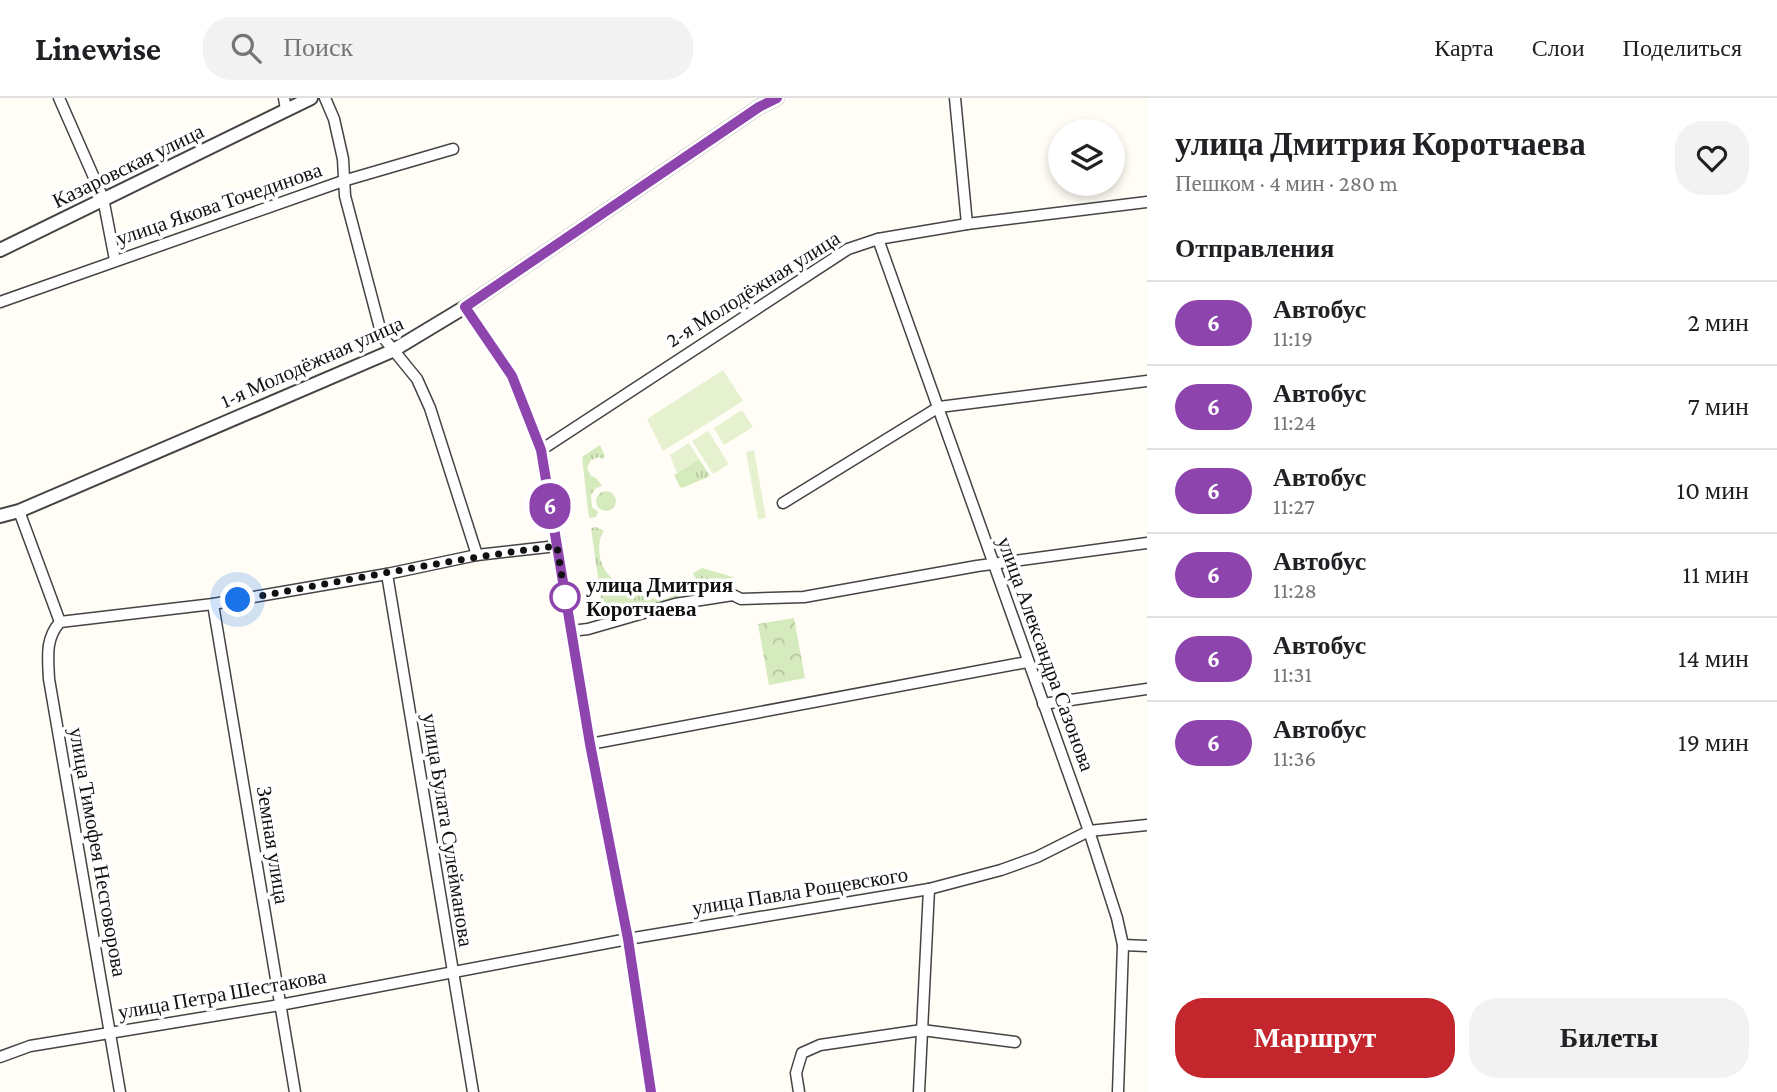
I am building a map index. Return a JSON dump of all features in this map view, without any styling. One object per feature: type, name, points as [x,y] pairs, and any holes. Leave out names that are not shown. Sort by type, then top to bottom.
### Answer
[{"type":"street","points":[[59,98],[103,198],[115,260]]},
{"type":"street","name":"Казаровская улица","points":[[0,250],[285,103],[311,98]]},
{"type":"street","points":[[325,98],[334,119],[344,159],[343,181],[382,336],[403,359],[426,398],[477,555]]},
{"type":"street","name":"1-я Молодёжная улица","points":[[0,516],[19,511],[393,351],[465,307],[759,107],[777,98]]},
{"type":"street","points":[[955,98],[967,224]]},
{"type":"street","name":"улица Якова Точединова","points":[[0,302],[343,181],[453,149]]},
{"type":"street","name":"2-я Молодёжная улица","points":[[541,450],[848,249],[878,239],[967,224],[1147,202]]},
{"type":"street","name":"улица Александра Сазонова","points":[[878,239],[1089,831],[1117,918],[1122,945],[1118,1092]]},
{"type":"street","points":[[465,307],[512,376],[541,450],[590,744],[628,939],[651,1092]]},
{"type":"street","points":[[783,503],[939,407],[1147,381]]},
{"type":"street","points":[[19,511],[60,622],[213,604],[387,574],[477,555],[557,546]]},
{"type":"street","points":[[571,632],[675,604],[733,595],[741,599],[804,597],[993,564],[1147,542]]},
{"type":"street","name":"улица Булата Сулейманова","points":[[387,574],[474,1092]]},
{"type":"street","name":"Земная улица","points":[[213,604],[295,1092]]},
{"type":"street","name":"улица Тимофея Несговорова","points":[[60,622],[53,630],[48,649],[49,679],[120,1092]]},
{"type":"street","points":[[590,744],[1027,662]]},
{"type":"street","points":[[1043,704],[1147,689]]},
{"type":"street","name":"улица Павла Рощевского","points":[[452,971],[929,889],[1001,870],[1037,857],[1089,831],[1147,825]]},
{"type":"street","points":[[919,1092],[929,889]]},
{"type":"street","points":[[1122,945],[1147,946]]},
{"type":"street","name":"улица Петра Шестакова","points":[[0,1057],[30,1046],[280,1005],[452,971]]},
{"type":"street","points":[[799,1092],[796,1073],[802,1053],[820,1045],[922,1030],[1015,1042]]},
{"type":"green space","points":[[723,370],[743,401],[663,451],[647,419]]},
{"type":"green space","points":[[742,410],[753,427],[724,445],[714,428]]},
{"type":"green space","points":[[708,431],[729,464],[713,474],[692,441]]},
{"type":"green space","points":[[689,443],[699,459],[677,473],[670,455]]},
{"type":"green space","points":[[600,445],[605,456],[603,459],[599,457],[591,460],[587,468],[602,486],[596,488],[591,495],[592,507],[598,512],[596,517],[589,518],[582,457]]},
{"type":"green space","points":[[754,450],[766,518],[758,519],[746,452]]},
{"type":"green space","points":[[699,459],[710,476],[680,487],[674,475]]},
{"type":"green space","points":[[602,491],[610,491],[616,501],[610,511],[602,511],[596,505],[596,497]]},
{"type":"green space","points":[[591,528],[604,531],[599,553],[609,575],[624,584],[639,583],[650,597],[655,599],[665,599],[676,593],[681,598],[604,619]]},
{"type":"green space","points":[[702,568],[734,578],[697,583],[693,573]]},
{"type":"green space","points":[[794,618],[805,678],[769,685],[758,624]]},
{"type":"bus line","name":"6","points":[[651,1092],[628,939],[590,744],[541,450],[512,376],[465,307],[759,107],[777,98]]},
{"type":"place","name":"улица Дмитрия Коротчаева","points":[[565,597]]},
{"type":"route","points":[[238,600],[477,555],[557,546],[565,597]]}]
